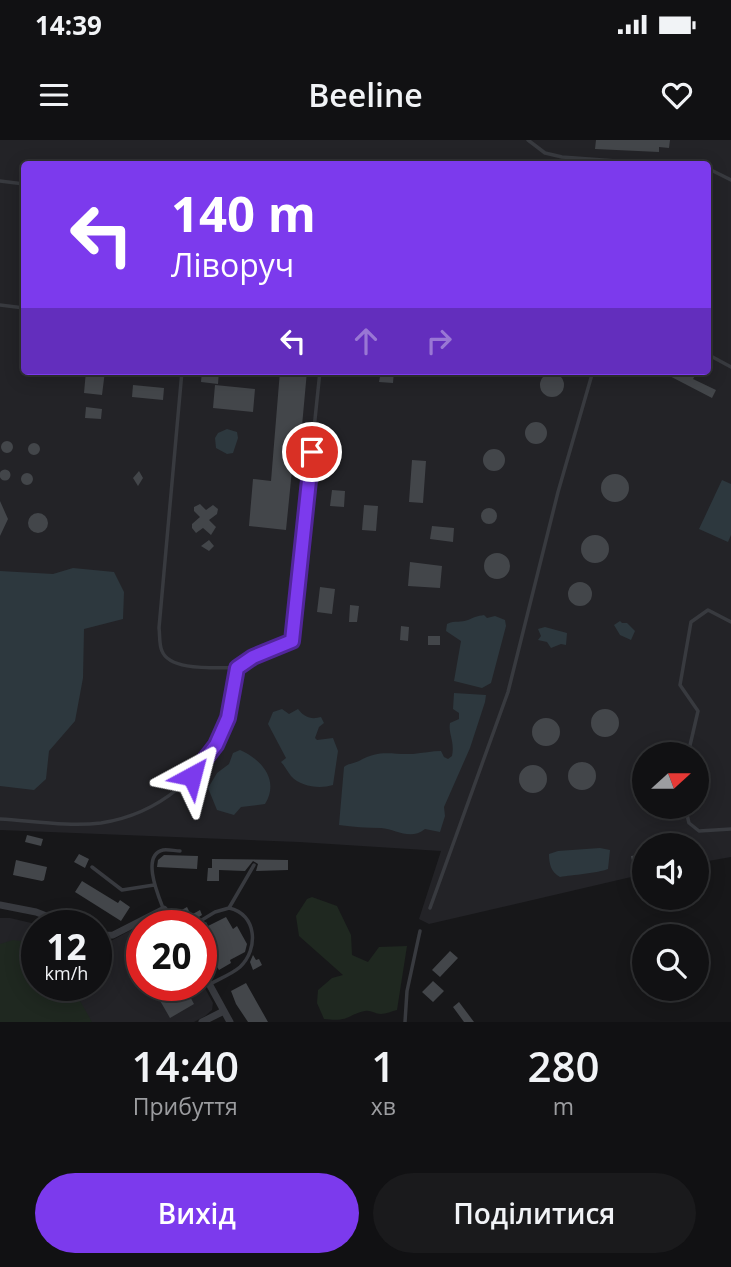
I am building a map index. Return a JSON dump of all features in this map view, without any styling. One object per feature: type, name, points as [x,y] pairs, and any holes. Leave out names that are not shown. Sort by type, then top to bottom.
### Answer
[{"type":"street","points":[[0,905],[26,910]]},
{"type":"street","points":[[112,935],[164,909]]},
{"type":"street","points":[[217,998],[230,1022]]},
{"type":"street","points":[[202,1022],[224,1011]]},
{"type":"lane","points":[[528,140],[545,153],[616,161]]},
{"type":"lane","points":[[711,171],[731,180]]},
{"type":"lane","points":[[0,181],[21,184]]},
{"type":"lane","points":[[0,305],[21,308]]},
{"type":"lane","points":[[711,356],[731,367]]},
{"type":"lane","points":[[182,375],[159,628],[162,651],[177,665],[237,668],[253,657],[292,641],[320,375]]},
{"type":"lane","points":[[430,908],[508,692],[558,492],[592,375]]},
{"type":"lane","points":[[691,742],[698,711],[680,685],[691,622],[708,610],[731,622]]},
{"type":"lane","points":[[0,819],[100,823],[142,813],[165,801],[192,776],[216,745],[228,718],[237,668]]},
{"type":"lane","points":[[688,819],[699,831],[731,829]]},
{"type":"lane","points":[[164,909],[154,884],[152,862],[163,850],[180,851]]},
{"type":"lane","points":[[229,908],[254,865]]},
{"type":"lane","points":[[92,867],[122,890],[154,884]]},
{"type":"lane","points":[[217,911],[229,908],[243,914],[250,924],[254,941],[239,968],[217,980]]},
{"type":"lane","points":[[405,1022],[407,991],[420,931]]},
{"type":"shaded area","points":[[0,140],[731,140],[731,857],[709,861],[709,833],[632,833],[632,877],[429,924],[419,919],[441,851],[299,842],[0,830]]},
{"type":"shaded area","points":[[227,429],[237,432],[238,438],[233,453],[227,454],[216,448],[215,438],[218,433]]},
{"type":"shaded area","points":[[722,480],[731,484],[731,535],[728,542],[699,529]]},
{"type":"shaded area","points":[[73,568],[114,572],[124,592],[123,619],[84,629],[83,678],[75,721],[49,751],[46,779],[34,790],[0,786],[0,571],[53,574]]},
{"type":"shaded area","points":[[484,615],[487,618],[495,616],[505,620],[506,626],[491,683],[482,688],[454,681],[461,641],[446,631],[447,624]]},
{"type":"shaded area","points":[[620,621],[627,623],[635,631],[631,640],[620,635],[614,625]]},
{"type":"shaded area","points":[[545,627],[567,633],[566,645],[551,648],[547,642],[538,640],[541,636],[538,629]]},
{"type":"shaded area","points":[[454,693],[486,695],[470,748],[444,807],[445,816],[440,832],[425,829],[408,834],[381,828],[339,825],[344,767],[380,754],[441,751],[448,759],[452,756],[450,723],[459,719],[459,713],[453,709]]},
{"type":"shaded area","points":[[282,709],[289,714],[298,709],[308,717],[321,717],[324,723],[319,727],[315,738],[333,738],[338,751],[333,785],[317,787],[300,783],[281,762],[286,758],[268,724],[273,712]]},
{"type":"shaded area","points":[[240,750],[255,759],[266,771],[270,787],[265,804],[241,807],[234,815],[217,810],[208,788],[217,773],[229,764],[233,753]]},
{"type":"shaded area","points":[[600,848],[610,850],[608,869],[560,877],[554,873],[549,861],[549,854],[558,851]]},
{"type":"shaded area","points":[[312,897],[337,906],[351,935],[352,955],[368,962],[379,947],[407,946],[397,1010],[381,1014],[365,1011],[344,1019],[324,1019],[317,1003],[318,990],[332,978],[343,975],[299,936],[296,916],[307,899]]},
{"type":"shaded area","points":[[0,918],[21,921],[21,1001],[112,1001],[112,940],[126,933],[126,1001],[212,1001],[212,1010],[194,1022],[0,1022]]},
{"type":"shaded area","points":[[13,940],[21,941],[21,1001],[80,1001],[92,1022],[0,1022],[0,944]]},
{"type":"building","points":[[596,140],[670,140],[669,148],[659,147],[659,152],[595,149]]},
{"type":"building","points":[[86,375],[104,375],[102,395],[84,393]]},
{"type":"building","points":[[202,375],[219,375],[218,384],[201,382]]},
{"type":"building","points":[[280,375],[307,375],[298,470],[292,470],[286,530],[249,526],[253,479],[271,481]]},
{"type":"building","points":[[380,375],[394,375],[393,383],[379,382]]},
{"type":"building","points":[[559,375],[563,380],[561,394],[552,397],[543,394],[540,385],[543,376]]},
{"type":"building","points":[[668,375],[695,375],[693,379],[716,390],[712,398]]},
{"type":"building","points":[[133,385],[164,388],[163,400],[132,397]]},
{"type":"building","points":[[215,385],[255,389],[253,412],[213,408]]},
{"type":"building","points":[[86,407],[102,409],[101,419],[85,418]]},
{"type":"building","points":[[536,422],[544,425],[547,433],[544,441],[536,444],[528,441],[525,433],[528,425]]},
{"type":"building","points":[[7,441],[13,447],[7,453],[1,447]]},
{"type":"building","points":[[34,443],[40,449],[34,455],[28,449]]},
{"type":"building","points":[[494,449],[502,452],[505,460],[502,468],[494,471],[486,468],[483,460],[486,452]]},
{"type":"building","points":[[412,460],[426,461],[423,503],[409,502]]},
{"type":"building","points":[[5,469],[11,475],[5,481],[-1,475]]},
{"type":"building","points":[[139,471],[143,478],[138,486],[133,478]]},
{"type":"building","points":[[27,473],[33,479],[27,485],[21,479]]},
{"type":"building","points":[[615,474],[625,478],[629,488],[625,498],[615,502],[605,498],[601,488],[605,478]]},
{"type":"building","points":[[332,490],[345,491],[344,507],[330,506]]},
{"type":"building","points":[[0,501],[8,519],[0,536]]},
{"type":"building","points":[[200,504],[206,510],[213,505],[218,509],[217,514],[209,520],[216,527],[211,535],[203,528],[196,533],[192,528],[192,524],[200,517],[194,507]]},
{"type":"building","points":[[364,505],[378,506],[376,531],[362,530]]},
{"type":"building","points":[[489,508],[497,516],[489,524],[481,516]]},
{"type":"building","points":[[38,513],[45,516],[48,523],[45,530],[38,533],[31,530],[28,523],[31,516]]},
{"type":"building","points":[[432,526],[454,528],[453,542],[430,539]]},
{"type":"building","points":[[595,535],[605,539],[609,549],[605,559],[595,563],[585,559],[581,549],[585,539]]},
{"type":"building","points":[[209,540],[214,546],[209,551],[201,546]]},
{"type":"building","points":[[497,553],[506,557],[510,566],[506,575],[497,579],[488,575],[484,566],[488,557]]},
{"type":"building","points":[[410,562],[442,566],[440,588],[408,586]]},
{"type":"building","points":[[580,582],[588,586],[592,594],[588,602],[580,606],[572,602],[568,594],[572,586]]},
{"type":"building","points":[[320,587],[335,589],[332,614],[317,612]]},
{"type":"building","points":[[350,605],[359,606],[357,622],[349,622]]},
{"type":"building","points":[[401,626],[409,627],[408,641],[400,640]]},
{"type":"building","points":[[428,636],[440,636],[440,645],[428,645]]},
{"type":"building","points":[[605,709],[615,713],[619,723],[615,733],[605,737],[595,733],[591,723],[595,713]]},
{"type":"building","points":[[546,718],[556,722],[560,732],[556,742],[546,746],[536,742],[532,732],[536,722]]},
{"type":"building","points":[[582,762],[592,766],[596,776],[592,786],[582,790],[572,786],[568,776],[572,766]]},
{"type":"building","points":[[533,765],[543,769],[547,779],[543,789],[533,793],[523,789],[519,779],[523,769]]},
{"type":"building","points":[[27,835],[43,839],[41,846],[25,842]]},
{"type":"building","points":[[79,854],[89,859],[85,868],[74,862]]},
{"type":"building","points":[[164,855],[198,856],[197,869],[157,867],[158,860]]},
{"type":"building","points":[[212,859],[288,860],[288,870],[256,871],[258,864],[253,861],[245,871],[219,870],[219,881],[207,881]]},
{"type":"building","points":[[16,860],[47,867],[44,880],[13,875]]},
{"type":"building","points":[[82,881],[118,903],[120,900],[130,907],[121,921],[112,915],[112,910],[104,910],[75,892]]},
{"type":"building","points":[[226,917],[233,929],[237,926],[247,944],[245,952],[219,970],[217,967],[217,922]]},
{"type":"building","points":[[450,951],[458,958],[440,977],[432,970]]},
{"type":"building","points":[[253,955],[262,965],[253,970],[250,962]]},
{"type":"building","points":[[433,981],[444,991],[433,1002],[422,992]]},
{"type":"building","points":[[246,983],[268,1022],[248,1022],[236,1004],[231,991]]},
{"type":"building","points":[[160,1001],[192,1001],[194,1004],[170,1018]]},
{"type":"building","points":[[459,1002],[474,1022],[464,1022],[453,1007]]},
{"type":"route","points":[[192,776],[216,745],[228,718],[237,668],[253,657],[292,641],[312,452]]}]
